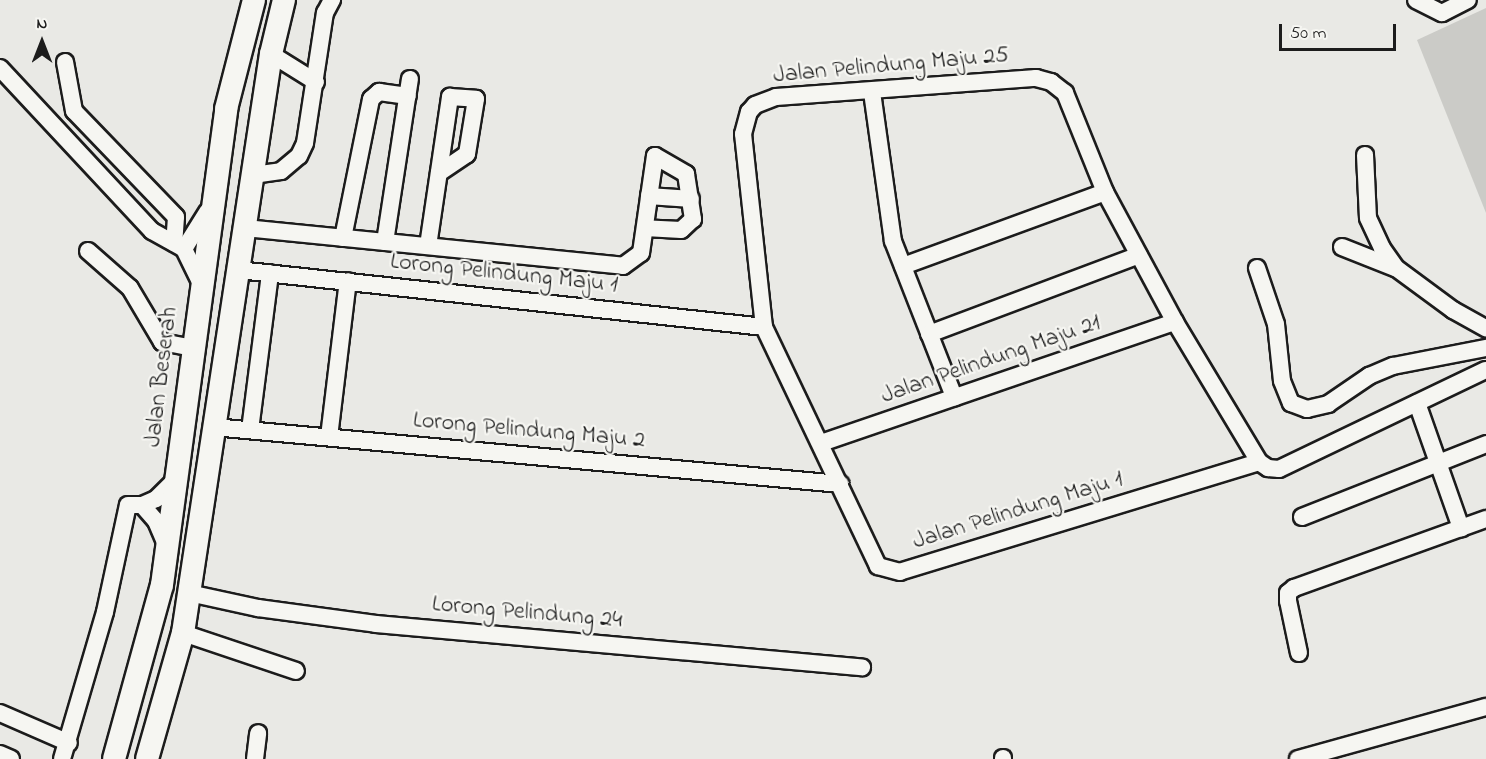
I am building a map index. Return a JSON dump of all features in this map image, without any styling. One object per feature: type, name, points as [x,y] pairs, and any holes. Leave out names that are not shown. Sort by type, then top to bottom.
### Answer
[{"type":"highway","name":"Jalan Beserah","points":[[114,759],[159,596],[168,548],[192,348],[226,110],[254,0]]},
{"type":"highway","points":[[147,759],[183,633],[271,54],[284,0]]},
{"type":"highway","points":[[210,225],[244,228]]},
{"type":"street","points":[[253,175],[280,171],[299,156],[309,131],[325,13],[332,0]]},
{"type":"street","points":[[1416,0],[1433,12],[1442,13],[1468,0]]},
{"type":"street","points":[[271,54],[316,82]]},
{"type":"street","points":[[65,62],[74,111],[176,217],[179,246],[202,286]]},
{"type":"street","points":[[0,68],[152,231],[179,246]]},
{"type":"street","name":"Jalan Pelindung Maju 25","points":[[840,484],[764,327],[743,134],[749,112],[755,105],[776,97],[872,92],[1036,78],[1051,82],[1065,93],[1105,192]]},
{"type":"street","points":[[385,242],[410,79]]},
{"type":"street","points":[[343,238],[371,99],[379,92],[408,96]]},
{"type":"street","points":[[872,92],[888,213],[903,266],[954,398]]},
{"type":"street","points":[[1365,155],[1368,218],[1396,268]]},
{"type":"street","points":[[244,228],[623,266],[641,253],[655,156],[686,174],[693,219],[689,226],[681,230],[645,228]]},
{"type":"street","points":[[428,246],[439,173]]},
{"type":"street","points":[[179,246],[201,226],[215,189]]},
{"type":"street","points":[[903,266],[1105,192],[1175,322],[1259,462],[1268,468],[1279,469],[1486,370]]},
{"type":"street","points":[[649,196],[691,199]]},
{"type":"street","points":[[1342,247],[1396,268],[1454,310],[1486,328]]},
{"type":"street","points":[[88,251],[130,288],[162,342],[192,348]]},
{"type":"street","points":[[930,334],[1139,255]]},
{"type":"street","points":[[1257,268],[1276,324],[1282,381],[1291,403],[1307,409],[1328,404],[1370,376],[1393,366],[1486,348]]},
{"type":"street","name":"Lorong Pelindung Maju 1","points":[[238,270],[764,327]]},
{"type":"street","points":[[249,430],[270,273]]},
{"type":"street","points":[[329,437],[348,281]]},
{"type":"street","name":"Jalan Pelindung Maju 21","points":[[822,443],[1175,322]]},
{"type":"street","points":[[1417,403],[1461,528]]},
{"type":"street","name":"Lorong Pelindung Maju 2","points":[[213,427],[840,484]]},
{"type":"street","points":[[1302,517],[1486,444]]},
{"type":"street","name":"Jalan Pelindung Maju 1","points":[[840,484],[878,566],[900,572],[1259,462]]},
{"type":"street","points":[[62,759],[69,743],[105,612],[128,505],[142,506],[162,494],[177,478]]},
{"type":"street","points":[[142,506],[156,520],[168,548]]},
{"type":"street","points":[[1299,653],[1288,593],[1486,519]]},
{"type":"street","name":"Lorong Pelindung 24","points":[[189,593],[376,624],[862,667]]},
{"type":"street","points":[[183,633],[296,671]]},
{"type":"street","points":[[1298,759],[1486,707]]},
{"type":"street","points":[[0,713],[69,743]]},
{"type":"street","points":[[255,759],[258,733]]},
{"type":"street","points":[[0,754],[11,759]]},
{"type":"shaded area","points":[[1486,8],[1486,213],[1417,40]]}]
